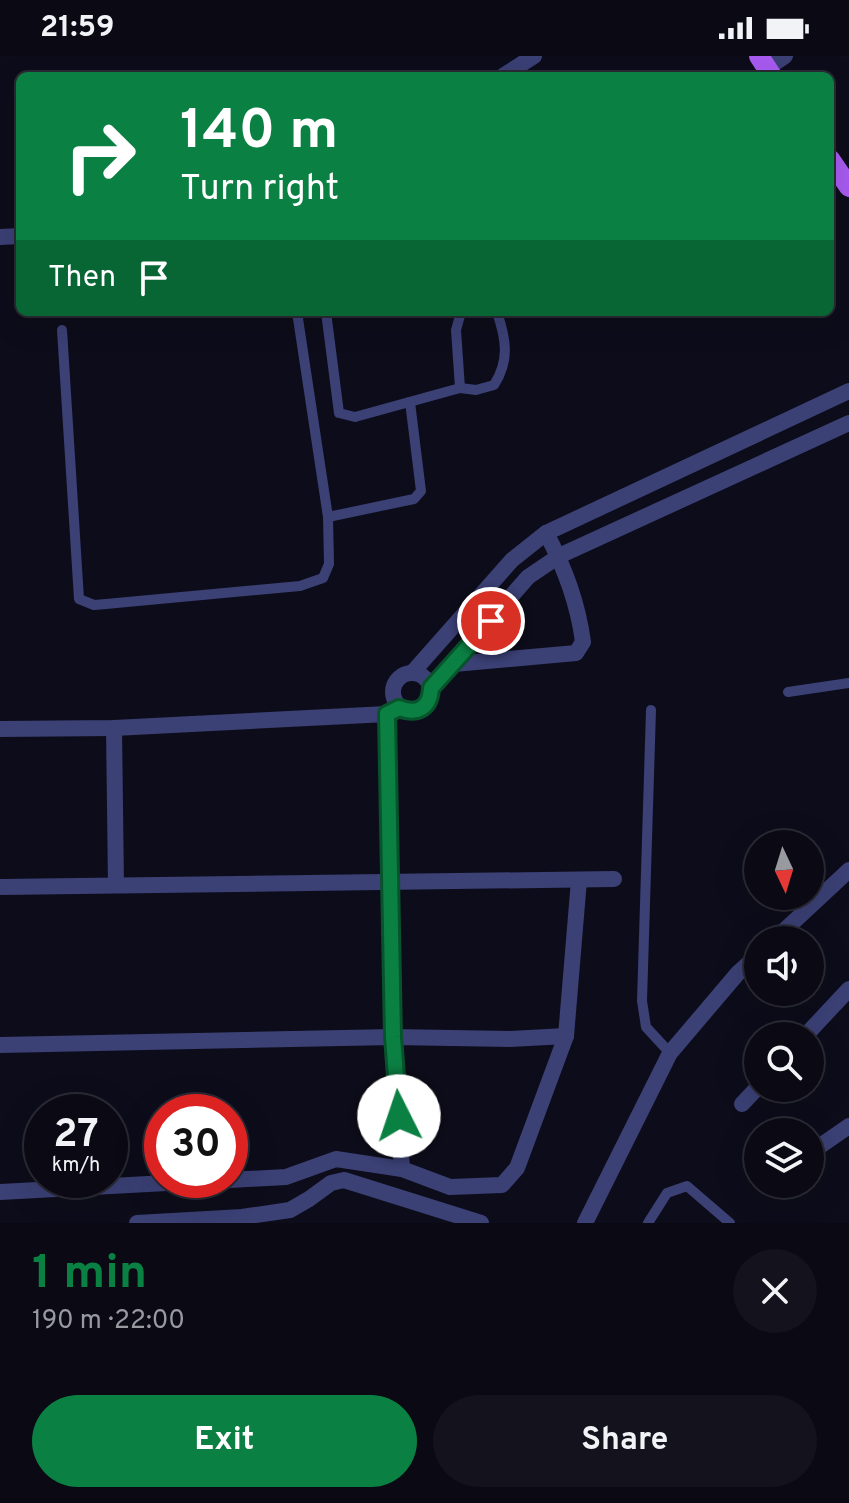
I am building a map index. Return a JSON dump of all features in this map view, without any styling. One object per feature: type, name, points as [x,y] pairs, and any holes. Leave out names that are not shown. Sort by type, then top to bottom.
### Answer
[{"type":"main road","points":[[834,165],[849,187]]},
{"type":"street","points":[[509,72],[534,56]]},
{"type":"street","points":[[764,69],[785,56]]},
{"type":"street","points":[[402,1169],[393,1037],[392,691],[396,682],[403,675],[412,673],[512,560],[546,533],[849,391]]},
{"type":"street","points":[[431,688],[528,577],[559,556],[849,423]]},
{"type":"street","points":[[454,664],[576,653],[583,642],[580,621],[559,556],[546,533]]},
{"type":"street","points":[[0,729],[114,728],[411,712],[422,709],[430,700],[431,688],[428,681],[412,673]]},
{"type":"street","points":[[114,728],[116,885]]},
{"type":"street","points":[[789,926],[849,870]]},
{"type":"street","points":[[0,887],[614,879]]},
{"type":"street","points":[[248,1179],[286,1177],[336,1159],[402,1169],[450,1187],[502,1185],[517,1168],[566,1036],[579,880]]},
{"type":"street","points":[[585,1223],[670,1053],[744,968]]},
{"type":"street","points":[[818,1022],[849,989]]},
{"type":"street","points":[[0,1045],[566,1036]]},
{"type":"street","points":[[824,1143],[849,1126]]},
{"type":"street","points":[[137,1223],[242,1217],[290,1210],[331,1183],[344,1180],[481,1223]]},
{"type":"street","points":[[0,1192],[144,1184]]},
{"type":"lane","points":[[62,330],[79,599],[94,605],[300,586],[323,578],[329,564],[328,517],[298,316]]},
{"type":"lane","points":[[327,316],[339,413],[355,417],[460,388],[476,390],[494,385],[504,370],[506,348],[498,316]]},
{"type":"lane","points":[[460,316],[456,330],[460,388]]},
{"type":"lane","points":[[328,517],[414,499],[421,491],[410,402]]},
{"type":"lane","points":[[788,692],[849,683]]},
{"type":"lane","points":[[651,710],[642,1001],[646,1027],[670,1053]]},
{"type":"lane","points":[[648,1223],[667,1193],[687,1186],[730,1223]]},
{"type":"route","points":[[399,1116],[393,1037],[387,714],[399,708],[411,712],[422,709],[430,700],[431,688],[491,621]]}]
